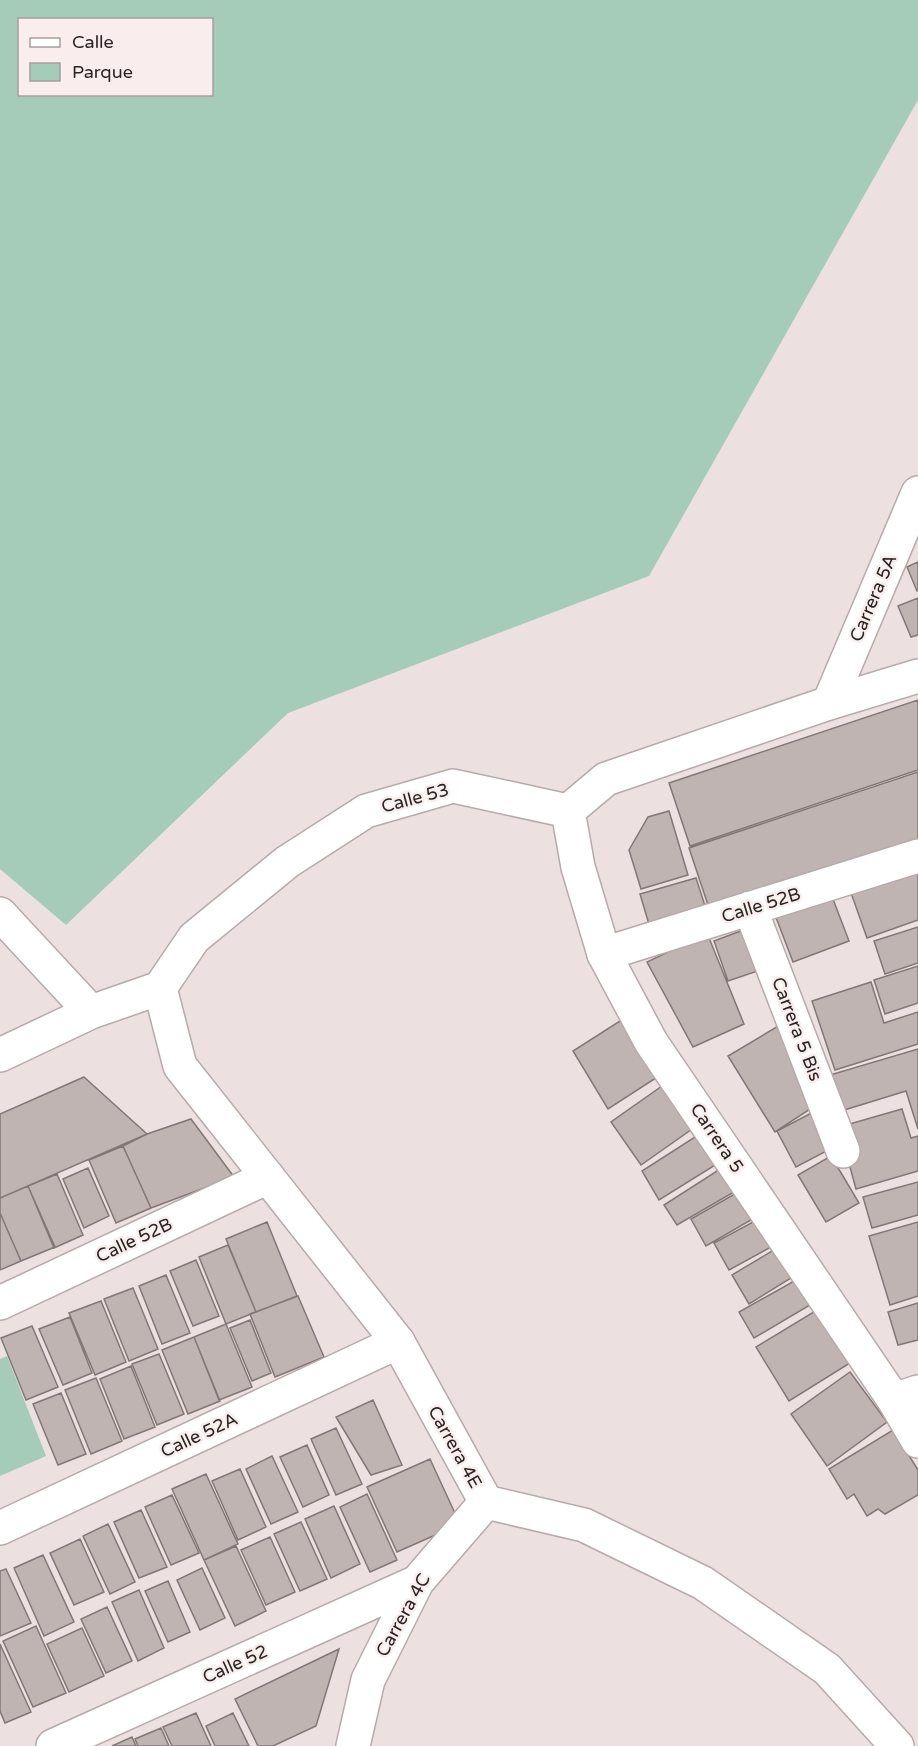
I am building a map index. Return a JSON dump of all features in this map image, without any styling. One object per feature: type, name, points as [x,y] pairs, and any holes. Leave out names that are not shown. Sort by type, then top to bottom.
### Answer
[{"type":"street","name":"Carrera 5A","points":[[829,703],[918,493]]},
{"type":"street","points":[[567,811],[606,779],[829,703],[918,676]]},
{"type":"street","name":"Calle 53","points":[[160,988],[194,938],[287,862],[366,811],[453,786],[567,811]]},
{"type":"street","name":"Carrera 5","points":[[567,811],[578,867],[604,954],[651,1042],[906,1396],[918,1442]]},
{"type":"street","name":"Calle 52B","points":[[604,954],[918,856]]},
{"type":"street","name":"Carrera 5 Bis","points":[[750,908],[843,1151]]},
{"type":"street","points":[[0,914],[91,1012]]},
{"type":"street","points":[[0,1055],[91,1012],[160,988]]},
{"type":"street","name":"Carrera 4E","points":[[160,988],[180,1066],[398,1342],[486,1502],[584,1525],[703,1583],[827,1669],[897,1746]]},
{"type":"street","name":"Calle 52B","points":[[0,1304],[268,1177]]},
{"type":"street","name":"Calle 52A","points":[[0,1528],[398,1342]]},
{"type":"street","name":"Carrera 4C","points":[[353,1746],[368,1680],[417,1582],[486,1502]]},
{"type":"street","name":"Calle 52","points":[[53,1746],[417,1582]]},
{"type":"green space","points":[[0,0],[918,0],[918,100],[649,576],[288,713],[66,925],[0,869]]},
{"type":"green space","points":[[7,1356],[46,1456],[0,1476],[0,1359]]},
{"type":"building","points":[[918,562],[918,590],[917,591],[907,567]]},
{"type":"building","points":[[918,598],[918,635],[911,637],[898,606]]},
{"type":"building","points":[[918,700],[918,770],[690,846],[669,783]]},
{"type":"building","points":[[918,772],[918,845],[711,914],[689,848]]},
{"type":"building","points":[[669,811],[688,875],[641,889],[629,850],[648,817]]},
{"type":"building","points":[[918,867],[918,920],[867,938],[850,890]]},
{"type":"building","points":[[696,878],[708,915],[651,931],[640,894]]},
{"type":"building","points":[[828,886],[849,941],[793,962],[772,907]]},
{"type":"building","points":[[754,926],[769,967],[728,981],[714,941]]},
{"type":"building","points":[[918,927],[918,963],[885,974],[874,941]]},
{"type":"building","points":[[707,933],[744,1024],[693,1047],[647,962]]},
{"type":"building","points":[[918,966],[918,1003],[885,1014],[874,980]]},
{"type":"building","points":[[871,982],[884,1023],[918,1012],[918,1044],[835,1070],[812,1001]]},
{"type":"building","points":[[623,1019],[659,1076],[608,1109],[573,1051]]},
{"type":"building","points":[[780,1025],[821,1102],[775,1132],[728,1056]]},
{"type":"building","points":[[918,1049],[918,1129],[906,1091],[841,1111],[830,1075]]},
{"type":"building","points":[[84,1077],[147,1134],[0,1198],[0,1114]]},
{"type":"building","points":[[672,1079],[702,1122],[641,1165],[611,1122]]},
{"type":"building","points":[[902,1109],[911,1138],[918,1136],[918,1171],[856,1189],[839,1127]]},
{"type":"building","points":[[817,1110],[836,1146],[796,1167],[777,1131]]},
{"type":"building","points":[[191,1119],[234,1177],[151,1208],[123,1146],[147,1134]]},
{"type":"building","points":[[709,1128],[728,1157],[659,1200],[642,1171]]},
{"type":"building","points":[[123,1146],[151,1208],[116,1223],[89,1160]]},
{"type":"building","points":[[831,1156],[859,1203],[826,1222],[798,1175]]},
{"type":"building","points":[[731,1162],[746,1185],[677,1225],[664,1205]]},
{"type":"building","points":[[88,1168],[109,1216],[84,1228],[63,1179]]},
{"type":"building","points":[[57,1174],[83,1235],[54,1248],[28,1186]]},
{"type":"building","points":[[918,1182],[918,1215],[872,1228],[863,1197]]},
{"type":"building","points":[[28,1186],[55,1247],[21,1261],[0,1213],[0,1198]]},
{"type":"building","points":[[747,1187],[763,1213],[706,1246],[691,1219]]},
{"type":"building","points":[[0,1213],[21,1261],[0,1270]]},
{"type":"building","points":[[766,1215],[780,1242],[729,1270],[714,1243]]},
{"type":"building","points":[[267,1222],[297,1296],[256,1312],[226,1239]]},
{"type":"building","points":[[918,1222],[918,1296],[890,1305],[869,1236]]},
{"type":"building","points":[[228,1245],[256,1312],[226,1324],[199,1257]]},
{"type":"building","points":[[782,1245],[799,1273],[749,1304],[732,1275]]},
{"type":"building","points":[[196,1260],[219,1316],[193,1326],[170,1271]]},
{"type":"building","points":[[166,1275],[190,1333],[162,1344],[139,1286]]},
{"type":"building","points":[[796,1280],[810,1305],[754,1338],[739,1312]]},
{"type":"building","points":[[133,1288],[158,1349],[129,1361],[104,1299]]},
{"type":"building","points":[[298,1296],[324,1357],[275,1377],[250,1314]]},
{"type":"building","points":[[101,1301],[126,1362],[95,1375],[69,1313]]},
{"type":"building","points":[[918,1303],[918,1340],[898,1345],[888,1312]]},
{"type":"building","points":[[817,1310],[850,1363],[789,1401],[756,1347]]},
{"type":"building","points":[[70,1317],[92,1373],[63,1385],[39,1329]]},
{"type":"building","points":[[250,1320],[271,1373],[252,1381],[230,1328]]},
{"type":"building","points":[[226,1324],[252,1387],[219,1400],[194,1337]]},
{"type":"building","points":[[32,1326],[58,1387],[26,1400],[1,1338]]},
{"type":"building","points":[[194,1337],[220,1401],[188,1414],[162,1350]]},
{"type":"building","points":[[159,1354],[184,1414],[157,1425],[132,1364]]},
{"type":"building","points":[[131,1366],[155,1427],[124,1439],[100,1379]]},
{"type":"building","points":[[850,1372],[887,1422],[827,1466],[791,1414]]},
{"type":"building","points":[[96,1378],[122,1441],[91,1454],[65,1390]]},
{"type":"building","points":[[61,1393],[86,1454],[58,1465],[33,1404]]},
{"type":"building","points":[[373,1400],[402,1465],[371,1475],[336,1417]]},
{"type":"building","points":[[336,1428],[362,1484],[336,1495],[311,1439]]},
{"type":"building","points":[[893,1430],[918,1470],[918,1495],[885,1514],[878,1509],[867,1516],[854,1494],[847,1499],[829,1469]]},
{"type":"building","points":[[307,1445],[329,1495],[303,1507],[280,1457]]},
{"type":"building","points":[[272,1456],[298,1512],[271,1524],[246,1469]]},
{"type":"building","points":[[430,1459],[460,1524],[397,1552],[367,1487]]},
{"type":"building","points":[[240,1469],[266,1527],[238,1540],[212,1481]]},
{"type":"building","points":[[206,1474],[238,1544],[204,1560],[172,1489]]},
{"type":"building","points":[[367,1494],[397,1560],[370,1572],[340,1507]]},
{"type":"building","points":[[172,1495],[199,1553],[171,1565],[145,1507]]},
{"type":"building","points":[[334,1506],[360,1564],[331,1578],[305,1519]]},
{"type":"building","points":[[141,1510],[167,1567],[139,1578],[114,1522]]},
{"type":"building","points":[[301,1522],[327,1579],[300,1591],[274,1534]]},
{"type":"building","points":[[108,1524],[135,1582],[110,1594],[83,1536]]},
{"type":"building","points":[[270,1537],[295,1592],[266,1605],[241,1550]]},
{"type":"building","points":[[80,1539],[104,1592],[74,1605],[50,1553]]},
{"type":"building","points":[[236,1546],[266,1611],[235,1626],[204,1560]]},
{"type":"building","points":[[43,1555],[74,1622],[44,1636],[14,1568]]},
{"type":"building","points":[[202,1568],[225,1618],[200,1630],[177,1580]]},
{"type":"building","points":[[6,1569],[31,1623],[0,1636],[0,1571]]},
{"type":"building","points":[[168,1581],[190,1632],[168,1642],[145,1591]]},
{"type":"building","points":[[139,1590],[164,1648],[138,1661],[112,1602]]},
{"type":"building","points":[[107,1607],[132,1661],[106,1673],[81,1619]]},
{"type":"building","points":[[36,1626],[66,1693],[33,1707],[3,1641]]},
{"type":"building","points":[[82,1628],[104,1676],[69,1692],[47,1644]]},
{"type":"building","points":[[0,1644],[31,1712],[5,1723],[0,1711]]},
{"type":"building","points":[[339,1649],[316,1726],[273,1746],[258,1746],[235,1699]]},
{"type":"building","points":[[196,1713],[211,1746],[172,1746],[163,1727]]},
{"type":"building","points":[[233,1713],[249,1746],[215,1746],[206,1726]]},
{"type":"building","points":[[161,1728],[169,1746],[138,1746],[135,1739]]},
{"type":"building","points":[[132,1737],[136,1746],[112,1746]]}]
